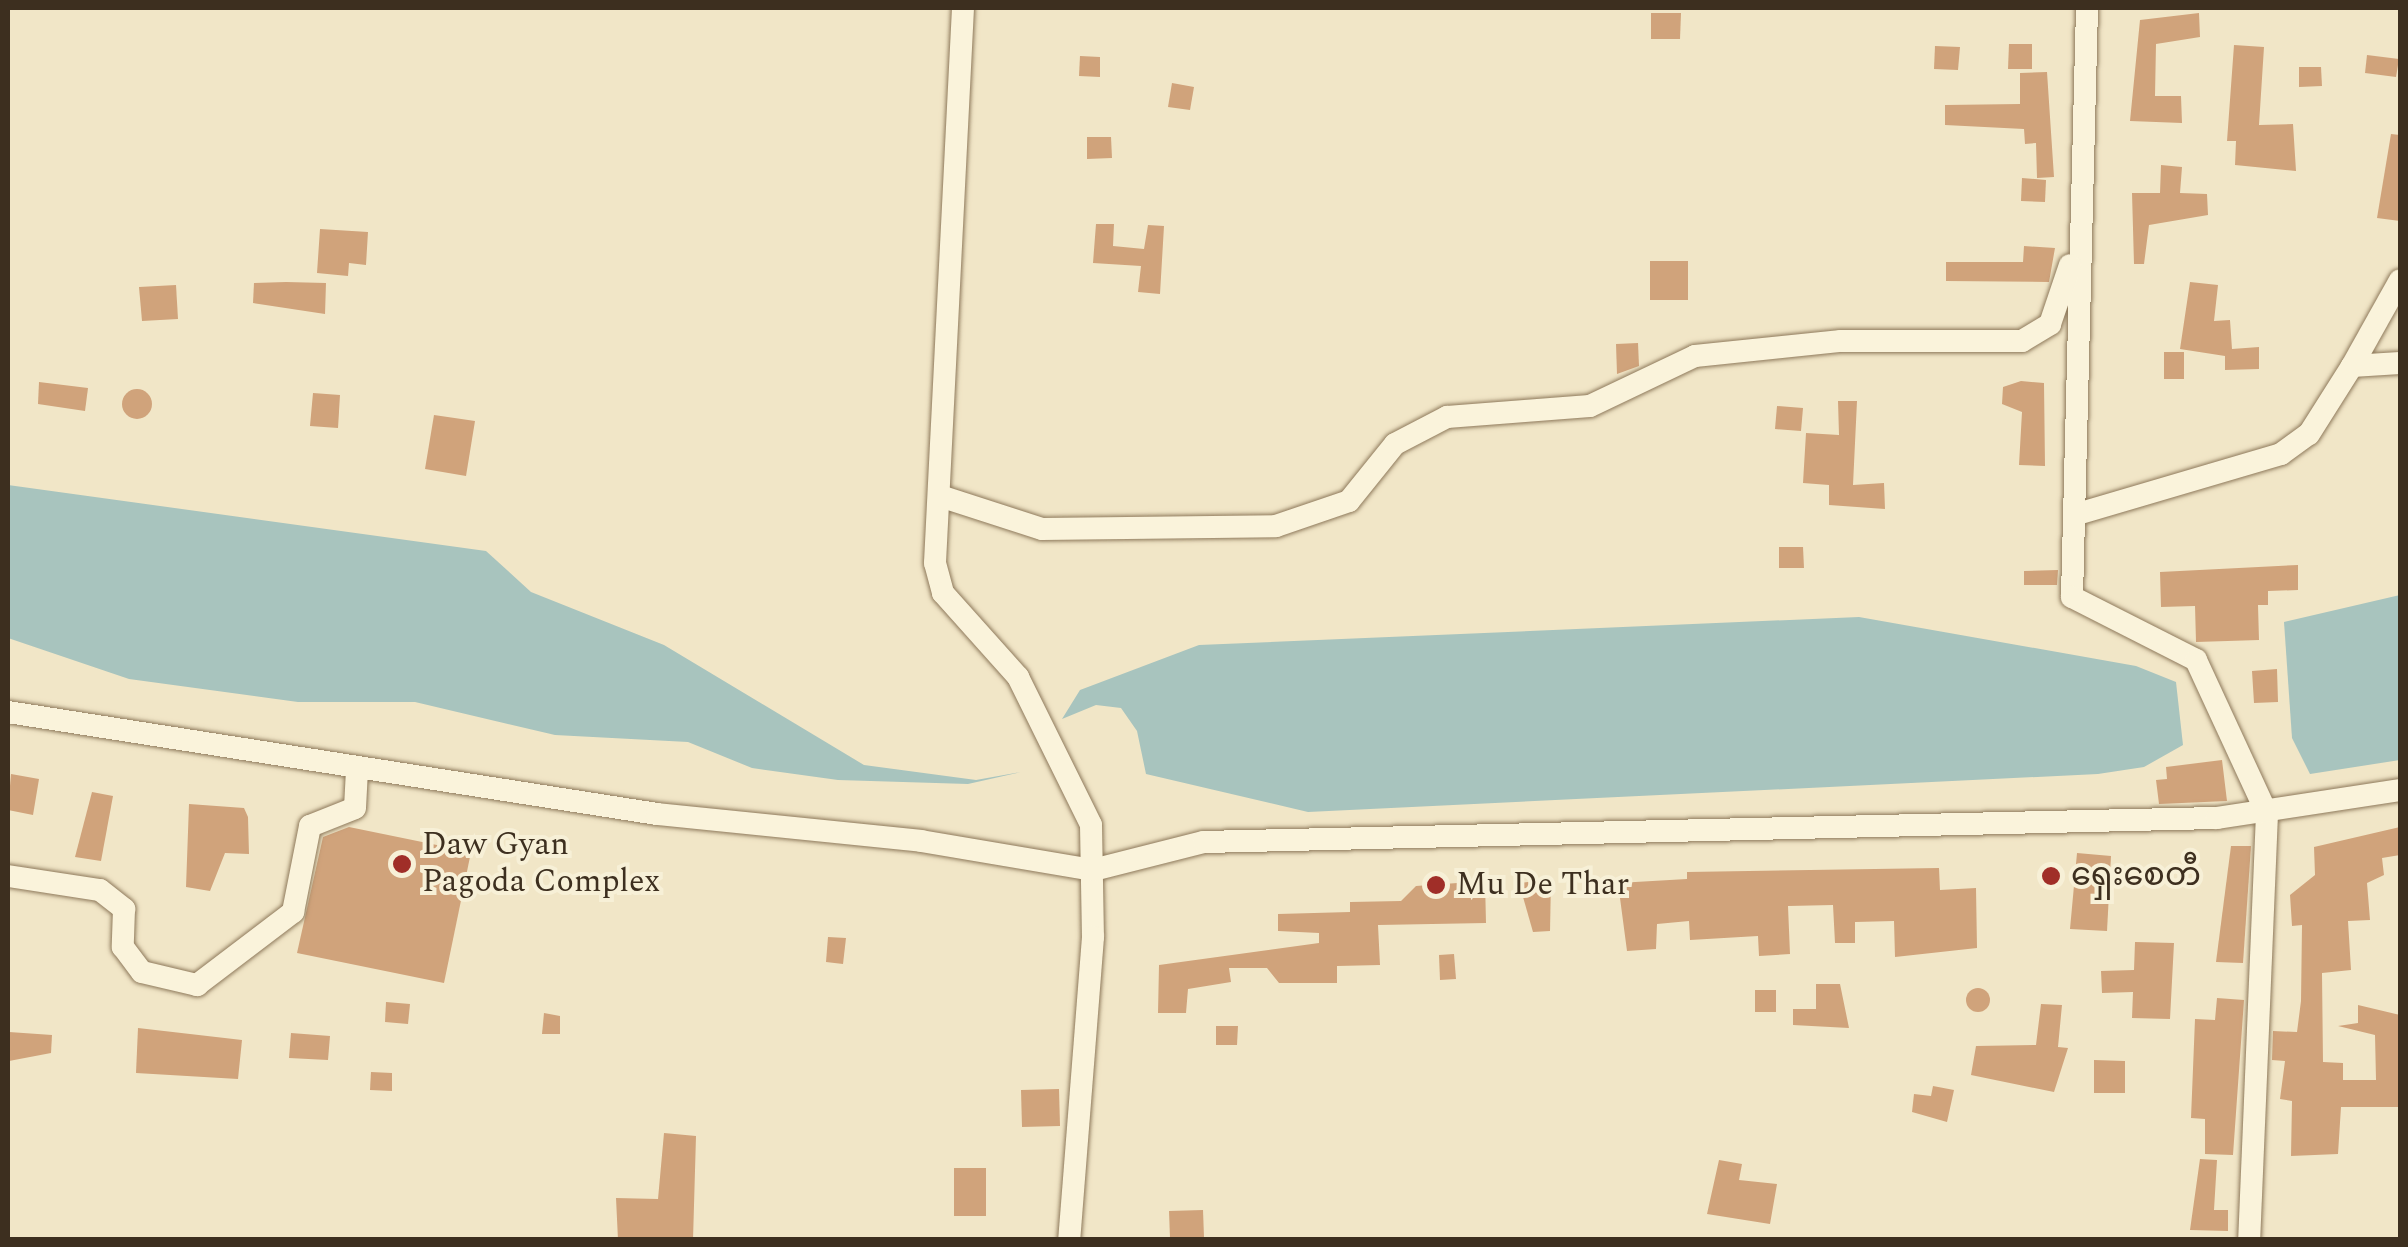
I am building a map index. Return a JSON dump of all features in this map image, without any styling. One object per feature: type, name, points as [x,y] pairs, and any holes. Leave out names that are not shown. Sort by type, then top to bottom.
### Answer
[{"type":"street","points":[[963,8],[943,497],[935,563],[943,592],[1018,678],[1076,783],[1093,870],[1069,1240]]},
{"type":"street","points":[[2087,8],[2072,597],[2196,660],[2267,814],[2249,1240]]},
{"type":"street","points":[[943,497],[1042,529],[1234,532],[1313,518],[1349,502],[1413,428],[1448,417],[1590,406],[1695,356],[1841,341],[2022,341],[2050,324],[2081,233]]},
{"type":"street","points":[[2074,515],[2298,445],[2352,366],[2400,280]]},
{"type":"street","points":[[2352,366],[2400,363]]},
{"type":"street","points":[[8,712],[357,769],[1093,870],[1175,844],[1240,840],[2267,814],[2400,790]]},
{"type":"street","points":[[8,876],[100,890],[124,910],[123,948],[142,972],[197,986],[294,912],[310,826],[356,808],[357,769]]},
{"type":"water","points":[[8,485],[486,551],[531,592],[664,645],[864,765],[976,780],[1021,772],[968,784],[838,780],[752,768],[688,742],[555,735],[415,702],[298,702],[129,679],[8,638]]},
{"type":"water","points":[[2400,595],[2400,760],[2310,774],[2292,738],[2284,622]]},
{"type":"water","points":[[1859,617],[2136,666],[2176,682],[2183,745],[2144,767],[2098,774],[1308,812],[1146,774],[1137,731],[1121,708],[1096,705],[1062,719],[1080,690],[1199,645]]},
{"type":"building","points":[[1651,13],[1681,13],[1680,39],[1651,39]]},
{"type":"building","points":[[2199,13],[2200,37],[2156,44],[2155,96],[2181,96],[2182,123],[2130,121],[2140,20]]},
{"type":"building","points":[[2009,44],[2032,44],[2032,69],[2008,69]]},
{"type":"building","points":[[2234,45],[2264,47],[2259,125],[2293,124],[2296,171],[2235,165],[2236,141],[2227,141]]},
{"type":"building","points":[[1935,46],[1960,47],[1958,70],[1934,69]]},
{"type":"building","points":[[2367,55],[2399,59],[2396,77],[2365,73]]},
{"type":"building","points":[[1080,56],[1100,57],[1100,77],[1079,76]]},
{"type":"building","points":[[2299,67],[2321,67],[2322,86],[2299,87]]},
{"type":"building","points":[[2047,72],[2054,177],[2037,178],[2036,143],[2025,144],[2024,129],[1945,125],[1945,105],[2020,104],[2020,73]]},
{"type":"building","points":[[1172,83],[1194,87],[1190,110],[1168,107]]},
{"type":"building","points":[[2391,134],[2400,135],[2400,221],[2377,218]]},
{"type":"building","points":[[1087,137],[1111,137],[1112,158],[1087,159]]},
{"type":"building","points":[[2161,165],[2182,167],[2180,193],[2207,194],[2208,215],[2149,225],[2144,264],[2134,264],[2132,193],[2160,193]]},
{"type":"building","points":[[2022,178],[2046,180],[2045,202],[2021,201]]},
{"type":"building","points":[[1096,224],[1114,224],[1113,246],[1144,249],[1148,225],[1164,226],[1160,294],[1138,292],[1141,266],[1093,263]]},
{"type":"building","points":[[320,229],[368,232],[366,265],[349,263],[348,276],[317,273]]},
{"type":"building","points":[[2024,246],[2055,248],[2049,282],[1946,281],[1946,262],[2023,262]]},
{"type":"building","points":[[1650,261],[1688,261],[1688,300],[1650,300]]},
{"type":"building","points":[[2190,282],[2218,285],[2214,321],[2230,320],[2232,349],[2259,347],[2259,369],[2225,370],[2225,356],[2180,349]]},
{"type":"building","points":[[254,283],[326,283],[325,314],[253,303]]},
{"type":"building","points":[[176,285],[178,319],[142,321],[139,287]]},
{"type":"building","points":[[1638,343],[1639,366],[1617,374],[1616,344]]},
{"type":"building","points":[[2164,352],[2184,352],[2184,379],[2164,379]]},
{"type":"building","points":[[2021,381],[2044,383],[2045,466],[2019,465],[2022,412],[2002,404],[2003,387]]},
{"type":"building","points":[[39,382],[88,388],[85,411],[38,404]]},
{"type":"building","points":[[137,389],[151,398],[152,404],[143,418],[137,419],[123,410],[122,404],[131,390]]},
{"type":"building","points":[[313,393],[340,395],[338,428],[310,426]]},
{"type":"building","points":[[1838,401],[1857,401],[1853,485],[1884,483],[1885,509],[1829,505],[1829,485],[1803,483],[1806,433],[1839,435]]},
{"type":"building","points":[[1777,406],[1803,408],[1801,431],[1775,429]]},
{"type":"building","points":[[434,415],[475,421],[466,476],[425,469]]},
{"type":"building","points":[[1779,547],[1803,547],[1804,568],[1779,568]]},
{"type":"building","points":[[2298,565],[2298,590],[2268,591],[2268,605],[2258,605],[2259,640],[2196,642],[2195,606],[2161,607],[2160,572]]},
{"type":"building","points":[[2058,570],[2057,585],[2024,585],[2024,571]]},
{"type":"building","points":[[2277,669],[2278,702],[2254,703],[2252,671]]},
{"type":"building","points":[[2222,760],[2227,801],[2159,804],[2156,780],[2167,779],[2166,767]]},
{"type":"building","points":[[11,774],[39,779],[33,815],[8,810]]},
{"type":"building","points":[[92,792],[113,796],[101,861],[75,857]]},
{"type":"building","points":[[189,804],[244,808],[248,817],[249,854],[225,853],[210,891],[186,887]]},
{"type":"building","points":[[349,827],[471,852],[444,983],[297,953],[323,837]]},
{"type":"building","points":[[2400,827],[2400,855],[2382,858],[2384,875],[2367,883],[2370,920],[2348,921],[2351,970],[2322,973],[2323,1062],[2343,1063],[2343,1080],[2376,1080],[2375,1035],[2338,1026],[2358,1023],[2358,1005],[2400,1015],[2400,1107],[2341,1107],[2338,1154],[2291,1156],[2292,1101],[2280,1099],[2285,1061],[2272,1060],[2273,1031],[2297,1032],[2301,1001],[2302,925],[2292,926],[2290,895],[2315,875],[2314,847]]},
{"type":"building","points":[[2231,846],[2251,846],[2243,963],[2216,962]]},
{"type":"building","points":[[2077,853],[2111,856],[2107,931],[2070,929]]},
{"type":"building","points":[[1939,868],[1940,890],[1976,888],[1977,948],[1895,957],[1894,921],[1855,922],[1855,943],[1835,943],[1833,905],[1788,906],[1790,954],[1759,956],[1758,936],[1690,940],[1689,921],[1657,924],[1656,949],[1627,951],[1618,883],[1687,879],[1687,872]]},
{"type":"building","points":[[1551,879],[1550,931],[1533,932],[1519,883]]},
{"type":"building","points":[[1485,881],[1486,923],[1378,925],[1380,965],[1337,966],[1337,983],[1279,983],[1267,968],[1229,968],[1231,982],[1188,989],[1186,1013],[1158,1013],[1159,965],[1319,943],[1319,933],[1278,931],[1278,914],[1350,912],[1350,902],[1401,901],[1416,886]]},
{"type":"building","points":[[828,937],[846,938],[843,964],[826,962]]},
{"type":"building","points":[[2135,942],[2174,943],[2170,1019],[2132,1018],[2133,992],[2102,993],[2101,971],[2134,970]]},
{"type":"building","points":[[1454,954],[1456,979],[1440,980],[1439,955]]},
{"type":"building","points":[[1816,984],[1840,984],[1849,1028],[1793,1025],[1793,1009],[1816,1009]]},
{"type":"building","points":[[1978,988],[1990,1000],[1978,1012],[1966,1000]]},
{"type":"building","points":[[1755,990],[1776,990],[1776,1012],[1755,1012]]},
{"type":"building","points":[[2217,998],[2244,1000],[2233,1155],[2205,1154],[2205,1119],[2191,1118],[2195,1019],[2215,1020]]},
{"type":"building","points":[[386,1002],[410,1004],[408,1024],[385,1022]]},
{"type":"building","points":[[2041,1004],[2062,1005],[2058,1047],[2068,1048],[2054,1092],[1971,1075],[1976,1046],[2036,1045]]},
{"type":"building","points":[[544,1013],[560,1016],[560,1034],[542,1034]]},
{"type":"building","points":[[1216,1026],[1238,1026],[1237,1045],[1216,1045]]},
{"type":"building","points":[[138,1028],[242,1040],[238,1079],[136,1073]]},
{"type":"building","points":[[9,1032],[52,1035],[51,1053],[9,1061]]},
{"type":"building","points":[[291,1033],[330,1036],[328,1060],[289,1058]]},
{"type":"building","points":[[2094,1060],[2125,1061],[2125,1093],[2094,1093]]},
{"type":"building","points":[[371,1072],[392,1073],[392,1091],[370,1090]]},
{"type":"building","points":[[1933,1086],[1954,1090],[1947,1122],[1912,1112],[1914,1094],[1931,1096]]},
{"type":"building","points":[[1059,1089],[1060,1126],[1022,1127],[1021,1090]]},
{"type":"building","points":[[664,1133],[696,1136],[693,1240],[618,1240],[616,1198],[658,1199]]},
{"type":"building","points":[[2200,1159],[2217,1160],[2214,1210],[2228,1210],[2228,1231],[2190,1230]]},
{"type":"building","points":[[1719,1160],[1742,1164],[1739,1180],[1777,1184],[1770,1224],[1707,1214]]},
{"type":"building","points":[[954,1168],[986,1168],[986,1216],[954,1216]]},
{"type":"building","points":[[1203,1210],[1204,1237],[1170,1238],[1169,1211]]},
{"type":"place","name":"Daw Gyan Pagoda Complex","points":[[402,864]]},
{"type":"place","name":"ရှေးစေတီ","points":[[2051,876]]},
{"type":"place","name":"Mu De Thar","points":[[1436,885]]}]
